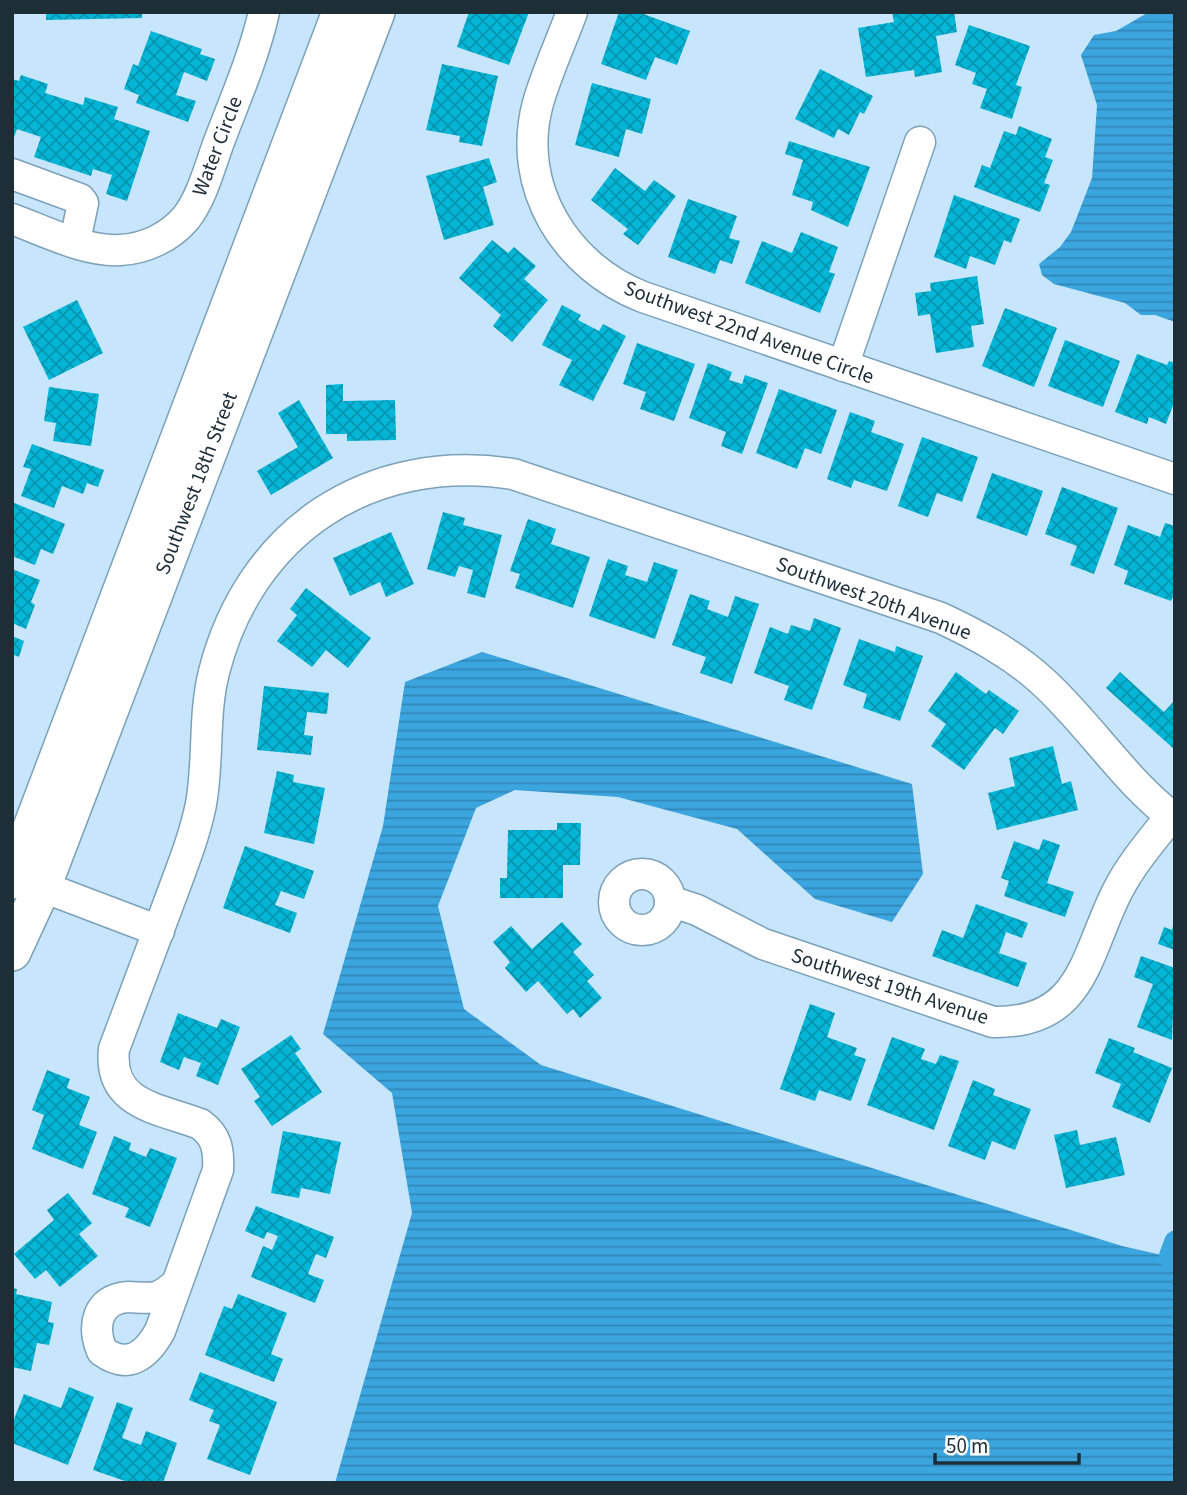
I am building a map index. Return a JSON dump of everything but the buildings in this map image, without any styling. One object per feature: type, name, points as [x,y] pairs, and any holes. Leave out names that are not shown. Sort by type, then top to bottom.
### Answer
[{"type":"main road","name":"Southwest 18th Street","points":[[12,952],[20,880],[341,12]]},
{"type":"main road","name":"Southwest 18th Street","points":[[20,880],[376,12]]},
{"type":"street","name":"Water Circle","points":[[12,219],[103,249],[133,249],[161,239],[184,220],[199,195],[249,61],[264,12]]},
{"type":"street","name":"Southwest 22nd Avenue Circle","points":[[572,12],[538,103],[533,143],[544,202],[563,238],[591,268],[625,290],[1175,479]]},
{"type":"street","points":[[843,366],[920,142]]},
{"type":"street","points":[[12,174],[80,198],[83,203],[75,241]]},
{"type":"street","name":"Southwest 20th Avenue","points":[[175,1285],[218,1170],[216,1141],[200,1124],[135,1100],[120,1088],[112,1069],[114,1049],[190,846],[201,804],[213,675],[225,635],[243,596],[281,546],[313,518],[349,496],[388,480],[429,471],[471,469],[534,479],[941,618],[976,635],[1040,680],[1137,785],[1173,817]]},
{"type":"street","name":"Southwest 19th Avenue","points":[[670,901],[698,911],[763,944],[993,1021],[1013,1022],[1051,1010],[1079,982],[1118,889],[1173,817]]},
{"type":"street","points":[[20,880],[159,931]]},
{"type":"water","points":[[1149,12],[1175,12],[1175,322],[1155,315],[1141,315],[1125,303],[1054,284],[1042,275],[1039,264],[1060,247],[1071,232],[1092,178],[1097,105],[1081,55],[1094,35],[1116,31]]},
{"type":"water","points":[[482,652],[912,784],[923,874],[892,922],[815,899],[737,829],[618,797],[515,790],[476,808],[438,906],[464,1009],[541,1065],[1122,1246],[1175,1258],[1175,1483],[335,1483],[412,1213],[392,1093],[323,1034],[383,826],[405,682]]},
{"type":"waterway","points":[[1169,1257],[1175,1241]]}]
